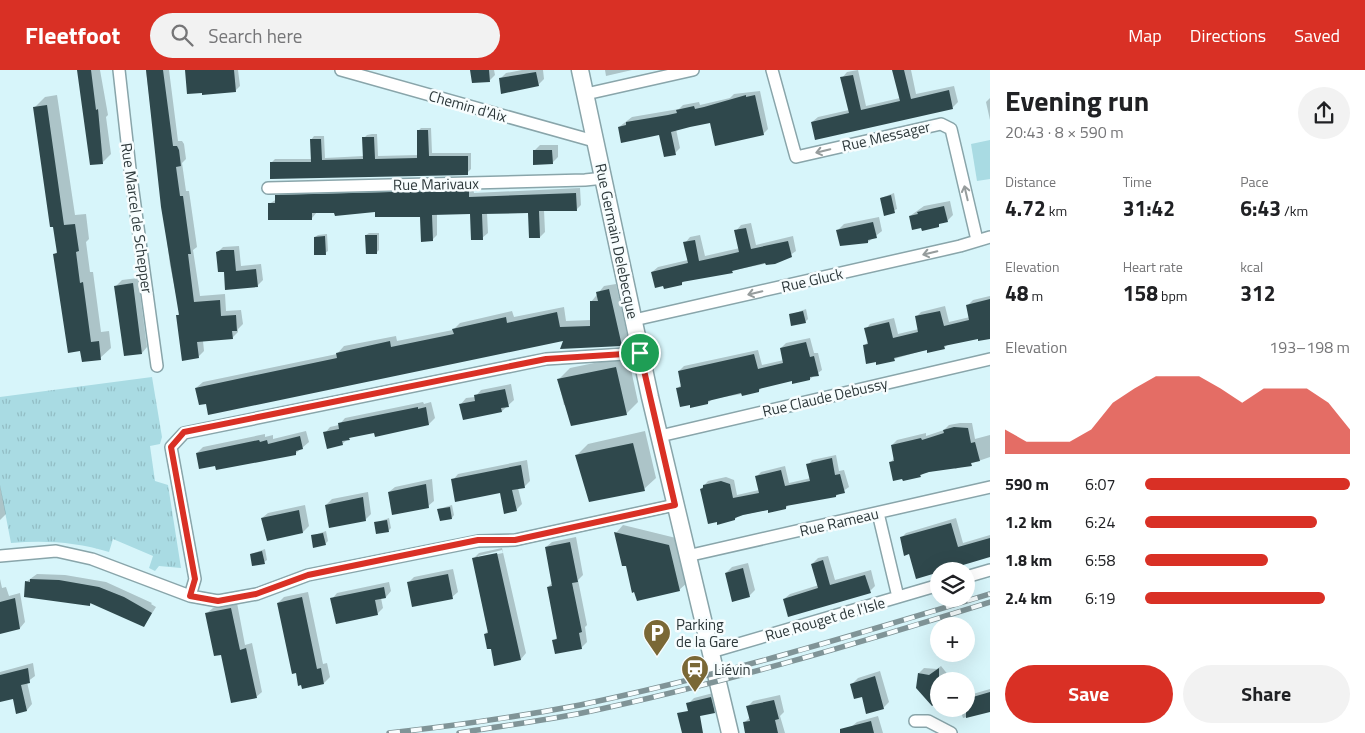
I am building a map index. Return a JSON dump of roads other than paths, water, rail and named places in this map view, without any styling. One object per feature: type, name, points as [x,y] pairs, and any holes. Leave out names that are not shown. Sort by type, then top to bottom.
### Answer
[{"type":"street","name":"Rue Marcel de Schepper","points":[[119,70],[130,169],[157,366]]},
{"type":"street","name":"Chemin d'Aix","points":[[341,70],[594,141]]},
{"type":"street","name":"Rue Germain Delebecque","points":[[580,70],[640,353],[730,733]]},
{"type":"street","points":[[586,94],[693,70]]},
{"type":"street","name":"Rue Messager","points":[[772,70],[796,157],[940,124],[951,129],[977,240]]},
{"type":"street","name":"Rue Marivaux","points":[[268,188],[604,178]]},
{"type":"street","name":"Rue Gluck","points":[[634,320],[960,246],[990,237]]},
{"type":"street","points":[[190,596],[195,579],[171,447],[184,432],[546,359],[640,353]]},
{"type":"street","name":"Rue Claude Debussy","points":[[660,436],[990,359]]},
{"type":"street","name":"Rue Rameau","points":[[687,556],[990,487]]},
{"type":"street","points":[[0,556],[56,551],[92,559],[190,596],[218,601],[256,594],[308,575],[478,540],[515,540],[675,505]]},
{"type":"street","points":[[878,513],[898,597]]},
{"type":"street","points":[[975,574],[990,570]]},
{"type":"street","name":"Rue Rouget de l'Isle","points":[[711,652],[930,588]]},
{"type":"street","points":[[915,721],[928,721],[951,733]]},
{"type":"railway","points":[[389,733],[533,713],[632,694],[786,654],[990,594]]},
{"type":"railway","points":[[459,733],[551,719],[634,702],[838,648],[990,602]]},
{"type":"place","name":"Parking de la Gare","points":[[657,657]]},
{"type":"place","name":"Liévin","points":[[695,693]]}]
